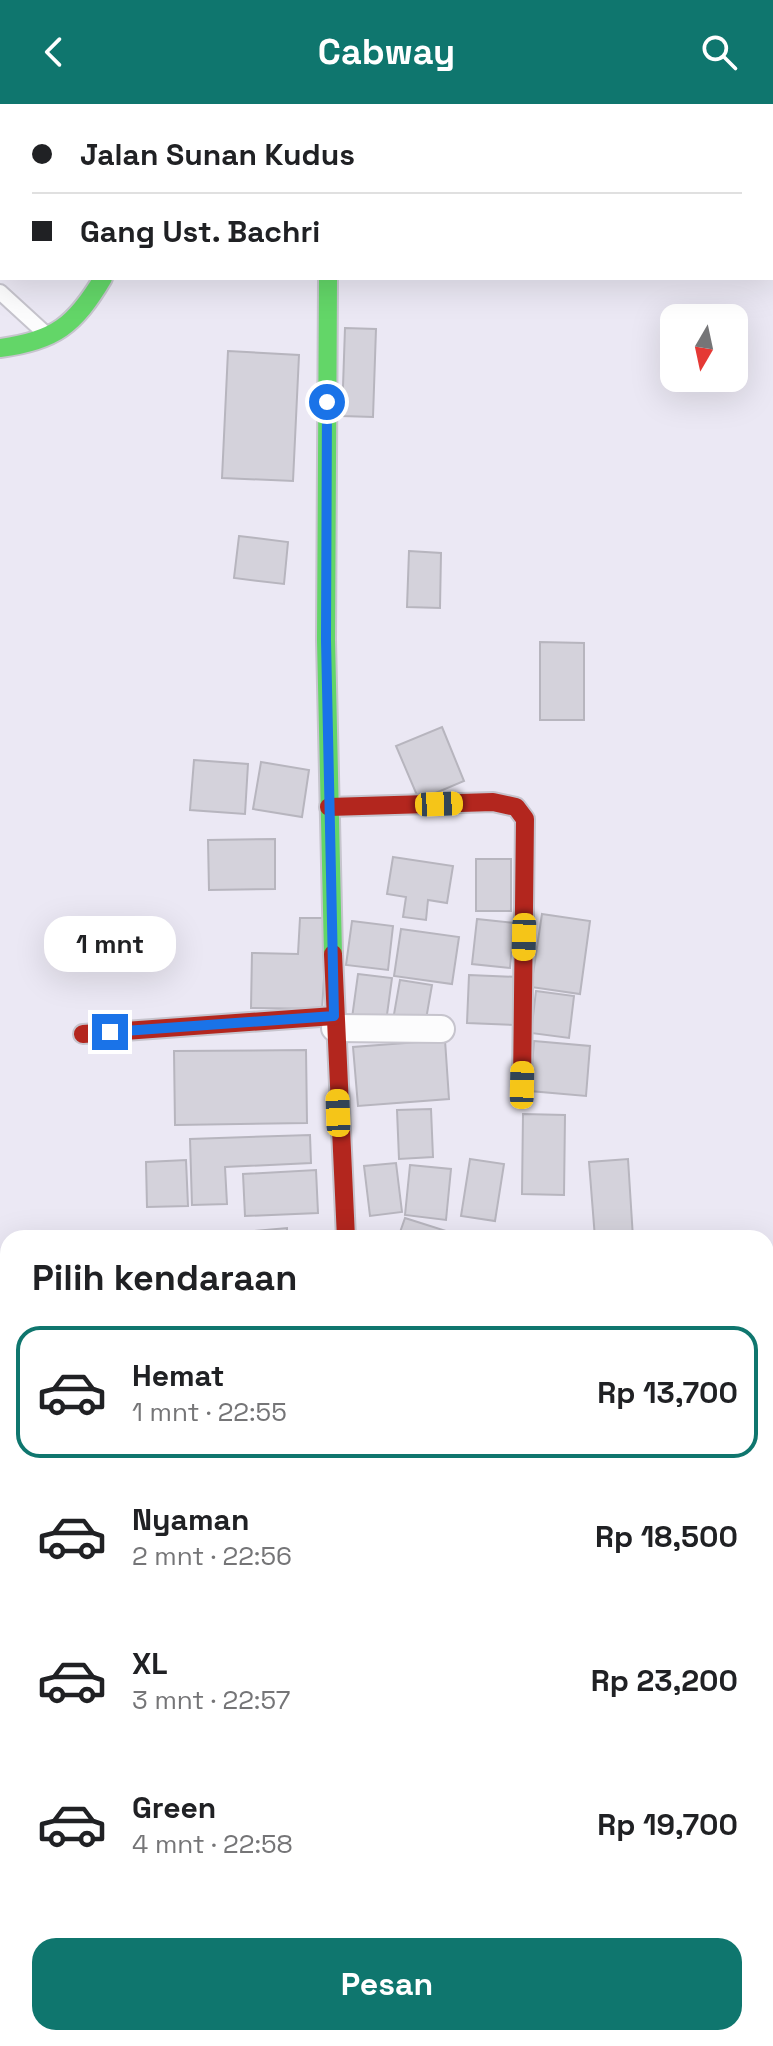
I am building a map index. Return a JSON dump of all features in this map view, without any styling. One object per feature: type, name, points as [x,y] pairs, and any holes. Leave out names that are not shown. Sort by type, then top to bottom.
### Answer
[{"type":"street","points":[[0,348],[50,338],[83,314],[102,280]]},
{"type":"street","points":[[333,280],[326,640],[334,1022],[346,1230]]},
{"type":"street","points":[[329,807],[493,802],[516,807],[525,819],[522,1085]]},
{"type":"street","points":[[83,1034],[334,1022],[441,1029]]},
{"type":"lane","points":[[0,292],[50,338]]},
{"type":"building","points":[[345,328],[376,329],[373,417],[342,416]]},
{"type":"building","points":[[228,351],[299,355],[293,481],[222,478]]},
{"type":"building","points":[[239,536],[288,542],[284,584],[234,578]]},
{"type":"building","points":[[409,551],[441,553],[440,608],[407,607]]},
{"type":"building","points":[[540,642],[584,643],[584,720],[540,720]]},
{"type":"building","points":[[442,727],[464,781],[419,800],[396,746]]},
{"type":"building","points":[[194,760],[248,764],[245,814],[190,810]]},
{"type":"building","points":[[261,762],[309,770],[302,817],[253,809]]},
{"type":"building","points":[[275,839],[275,889],[209,890],[208,840]]},
{"type":"building","points":[[393,857],[453,866],[447,903],[428,900],[426,920],[403,917],[406,897],[387,894]]},
{"type":"building","points":[[476,859],[511,859],[511,911],[476,911]]},
{"type":"building","points":[[542,914],[590,921],[580,994],[531,987]]},
{"type":"building","points":[[300,918],[328,918],[322,1009],[251,1008],[252,953],[298,954]]},
{"type":"building","points":[[477,919],[514,923],[510,968],[472,964]]},
{"type":"building","points":[[352,921],[393,926],[388,970],[346,965]]},
{"type":"building","points":[[401,929],[459,937],[452,984],[394,976]]},
{"type":"building","points":[[358,974],[392,978],[386,1022],[352,1018]]},
{"type":"building","points":[[469,975],[518,977],[516,1025],[467,1023]]},
{"type":"building","points":[[400,980],[432,985],[425,1025],[393,1020]]},
{"type":"building","points":[[536,991],[574,996],[569,1038],[531,1033]]},
{"type":"building","points":[[445,1040],[449,1099],[358,1106],[353,1047]]},
{"type":"building","points":[[534,1041],[590,1046],[586,1096],[530,1091]]},
{"type":"building","points":[[306,1050],[307,1123],[175,1125],[174,1051]]},
{"type":"building","points":[[431,1109],[433,1157],[399,1159],[397,1110]]},
{"type":"building","points":[[523,1114],[565,1115],[564,1195],[522,1194]]},
{"type":"building","points":[[310,1135],[311,1163],[225,1167],[227,1204],[192,1205],[190,1139]]},
{"type":"building","points":[[470,1159],[504,1164],[495,1221],[461,1216]]},
{"type":"building","points":[[628,1159],[632,1230],[594,1230],[589,1162]]},
{"type":"building","points":[[186,1160],[188,1206],[147,1207],[146,1162]]},
{"type":"building","points":[[396,1163],[402,1212],[370,1216],[364,1166]]},
{"type":"building","points":[[410,1165],[451,1169],[446,1220],[405,1215]]},
{"type":"building","points":[[316,1170],[318,1213],[245,1216],[243,1174]]},
{"type":"building","points":[[405,1218],[443,1230],[401,1230]]},
{"type":"traffic: fast","points":[[0,348],[35,341],[62,328],[83,308],[102,280]]},
{"type":"traffic: fast","points":[[328,280],[326,640],[333,954]]},
{"type":"traffic: jam","points":[[329,807],[493,802],[516,807],[525,819],[522,1085]]},
{"type":"traffic: jam","points":[[333,954],[346,1230]]},
{"type":"traffic: jam","points":[[83,1034],[334,1016]]},
{"type":"route","points":[[110,1032],[334,1016],[326,640],[327,402]]}]
